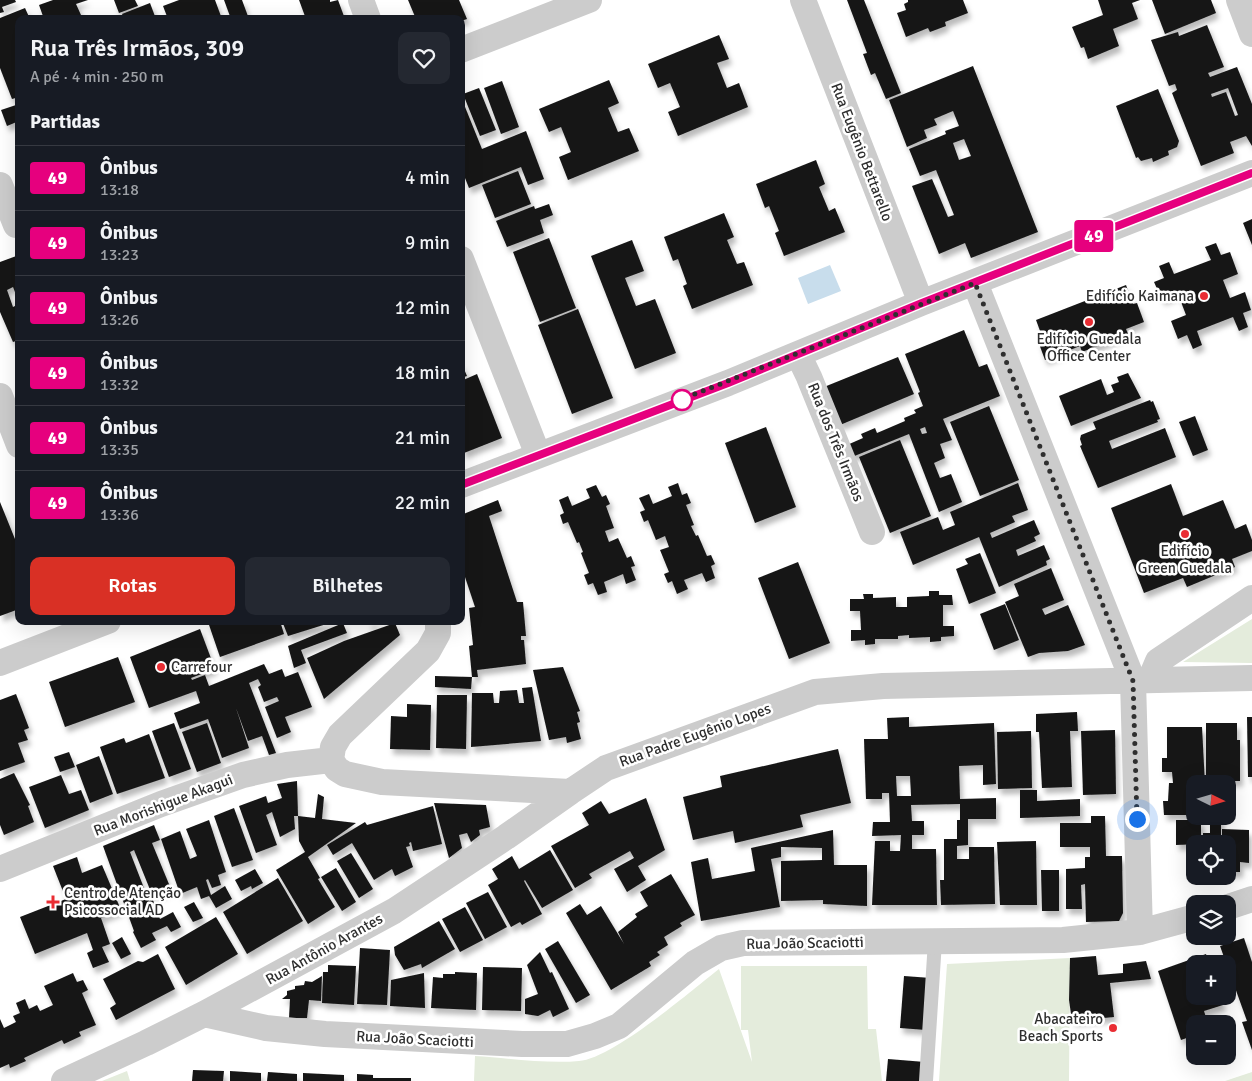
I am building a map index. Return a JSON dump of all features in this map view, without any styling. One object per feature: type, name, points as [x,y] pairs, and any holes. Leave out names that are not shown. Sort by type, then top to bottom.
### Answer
[{"type":"street","points":[[361,0],[367,15]]},
{"type":"street","points":[[465,48],[589,0]]},
{"type":"street","name":"Rua Eugênio Bettarello","points":[[803,0],[922,303]]},
{"type":"street","points":[[1239,0],[1252,34]]},
{"type":"street","points":[[465,483],[728,383],[922,303],[1252,173]]},
{"type":"street","points":[[0,185],[12,227]]},
{"type":"street","points":[[465,269],[538,455]]},
{"type":"street","points":[[975,283],[1142,681],[1140,932]]},
{"type":"street","name":"Rua dos Três Irmãos","points":[[798,354],[809,376],[872,532]]},
{"type":"street","points":[[0,396],[15,435]]},
{"type":"street","points":[[1142,681],[1158,661],[1252,598]]},
{"type":"street","points":[[0,663],[92,625]]},
{"type":"street","points":[[438,625],[438,633],[428,651],[340,735],[333,747],[331,760],[337,769],[345,774],[382,782],[570,792]]},
{"type":"street","name":"Rua Padre Eugênio Lopes","points":[[570,792],[606,768],[815,692],[883,686],[1252,678]]},
{"type":"street","name":"Rua Morishigue Akagui","points":[[0,869],[161,804],[243,775],[331,760]]},
{"type":"street","name":"Rua Antônio Arantes","points":[[64,1081],[146,1044],[394,911],[506,838],[570,792]]},
{"type":"street","points":[[1236,904],[1252,899]]},
{"type":"street","name":"Rua João Scaciotti","points":[[204,1014],[266,1028],[325,1034],[522,1044],[567,1044],[595,1036],[619,1026],[695,963],[721,948],[743,943],[1063,940],[1140,932],[1186,919]]},
{"type":"lane","points":[[926,1081],[935,941]]},
{"type":"green space","points":[[1252,619],[1252,663],[1183,662]]},
{"type":"green space","points":[[1070,958],[1069,1081],[939,1081],[947,964]]},
{"type":"green space","points":[[741,966],[867,966],[868,1029],[876,1029],[882,1081],[474,1081],[475,1056],[554,1062],[579,1061],[611,1049],[651,1022],[719,969],[752,1062],[748,1030],[741,1030]]},
{"type":"green space","points":[[127,1071],[130,1081],[102,1081]]},
{"type":"green space","points":[[1252,1072],[1252,1081],[1225,1081]]},
{"type":"water","points":[[830,265],[841,291],[808,304],[798,278]]},
{"type":"building","points":[[0,0],[15,0],[16,2],[2,7],[4,12],[0,13]]},
{"type":"building","points":[[53,0],[88,0],[76,4],[81,15],[43,15],[39,5]]},
{"type":"building","points":[[114,0],[135,0],[138,6],[119,13]]},
{"type":"building","points":[[179,0],[215,0],[221,15],[166,15],[163,6]]},
{"type":"building","points":[[224,0],[242,0],[248,15],[230,15]]},
{"type":"building","points":[[299,0],[330,0],[330,2],[338,0],[344,15],[305,15]]},
{"type":"building","points":[[408,0],[459,0],[467,19],[465,20],[465,15],[414,15]]},
{"type":"building","points":[[847,0],[864,0],[901,93],[886,99],[875,73],[871,75],[863,54],[867,53]]},
{"type":"building","points":[[908,0],[963,0],[968,13],[945,22],[946,26],[930,32],[928,28],[906,37],[897,13],[906,10],[904,4]]},
{"type":"building","points":[[1098,0],[1140,0],[1132,3],[1138,19],[1113,29],[1119,46],[1088,59],[1084,47],[1081,48],[1072,27],[1103,15]]},
{"type":"building","points":[[1152,0],[1211,0],[1216,13],[1165,34]]},
{"type":"building","points":[[150,3],[154,15],[122,15]]},
{"type":"building","points":[[25,8],[28,15],[15,15],[15,98],[12,99],[0,68],[0,18]]},
{"type":"building","points":[[1207,25],[1224,67],[1208,73],[1210,77],[1237,67],[1252,104],[1252,146],[1246,136],[1230,142],[1234,153],[1201,166],[1172,93],[1177,90],[1175,84],[1169,86],[1151,40],[1178,32],[1179,36]],"holes":[[[1228,88],[1238,115],[1235,116],[1226,92],[1212,97],[1211,94]]]},
{"type":"building","points":[[719,35],[729,59],[717,63],[727,88],[739,83],[748,107],[678,136],[668,112],[680,107],[670,83],[658,88],[648,64]]},
{"type":"building","points":[[973,66],[1038,232],[971,258],[965,243],[939,254],[912,186],[932,179],[948,217],[954,215],[936,170],[920,176],[909,149],[946,134],[945,131],[959,126],[953,111],[934,119],[937,125],[924,130],[927,138],[907,147],[889,100]],"holes":[[[964,139],[971,156],[959,160],[953,143]]]},
{"type":"building","points":[[609,80],[619,103],[608,108],[618,132],[629,128],[639,151],[568,180],[559,157],[571,152],[561,127],[549,132],[539,109]]},
{"type":"building","points":[[502,81],[519,127],[501,134],[484,88]]},
{"type":"building","points":[[479,88],[496,130],[480,136],[465,99],[465,93]]},
{"type":"building","points":[[1158,89],[1179,141],[1177,147],[1168,151],[1169,155],[1153,162],[1152,158],[1141,161],[1138,157],[1136,158],[1116,106]]},
{"type":"building","points":[[15,105],[15,123],[7,126],[1,110]]},
{"type":"building","points":[[465,107],[482,149],[526,131],[544,179],[528,185],[521,167],[469,188],[465,178]]},
{"type":"building","points":[[816,160],[825,184],[819,187],[829,211],[835,208],[845,232],[784,256],[775,233],[779,231],[769,206],[765,208],[756,184]]},
{"type":"building","points":[[518,171],[531,204],[495,218],[482,185]]},
{"type":"building","points":[[549,204],[553,215],[540,220],[544,233],[507,247],[496,221],[534,206],[535,209]]},
{"type":"building","points":[[724,213],[734,237],[727,240],[737,264],[744,262],[753,285],[692,309],[683,286],[687,284],[678,259],[673,261],[664,237]]},
{"type":"building","points":[[1252,219],[1252,245],[1243,223]]},
{"type":"building","points":[[549,238],[576,308],[540,322],[513,252]]},
{"type":"building","points":[[632,240],[644,271],[625,278],[636,306],[655,299],[676,353],[635,369],[591,256]]},
{"type":"building","name":"Edifício Kaimana","points":[[1216,243],[1221,255],[1230,252],[1238,274],[1223,280],[1230,298],[1245,292],[1251,310],[1243,313],[1248,327],[1239,331],[1233,317],[1197,331],[1202,345],[1193,349],[1187,335],[1178,339],[1171,321],[1186,315],[1178,294],[1162,300],[1154,282],[1164,278],[1159,266],[1169,262],[1174,274],[1211,260],[1205,247]]},
{"type":"building","points":[[15,256],[15,292],[13,287],[7,290],[13,307],[15,306],[15,341],[13,342],[0,312],[0,262]]},
{"type":"building","name":"Edifício Guedala Office Center","points":[[1126,285],[1133,304],[1137,303],[1144,322],[1126,329],[1128,334],[1082,352],[1080,346],[1045,360],[1038,341],[1043,339],[1036,320]]},
{"type":"building","points":[[578,309],[613,398],[572,414],[538,325]]},
{"type":"building","points":[[964,330],[979,367],[987,364],[1000,396],[943,419],[952,440],[940,444],[945,458],[934,463],[940,478],[951,474],[962,502],[939,512],[909,434],[852,457],[847,445],[863,438],[861,434],[875,428],[877,433],[905,421],[904,418],[916,413],[914,410],[923,406],[918,393],[920,392],[905,354]],"holes":[[[925,427],[927,433],[922,434],[920,429]]]},
{"type":"building","points":[[898,357],[914,394],[840,425],[824,387]]},
{"type":"building","points":[[1128,373],[1141,398],[1071,426],[1059,396],[1101,379],[1107,395],[1114,392],[1111,385],[1119,382],[1117,377]]},
{"type":"building","points":[[477,374],[502,438],[465,453],[465,379]]},
{"type":"building","points":[[1150,400],[1151,402],[1153,401],[1160,419],[1157,420],[1158,422],[1109,441],[1112,449],[1165,428],[1176,457],[1098,488],[1080,446],[1082,445],[1081,435],[1096,429],[1093,422]]},
{"type":"building","points":[[989,406],[1019,480],[980,496],[950,422]]},
{"type":"building","points":[[1195,416],[1208,450],[1193,456],[1179,422]]},
{"type":"building","points":[[766,427],[796,507],[755,523],[725,443]]},
{"type":"building","points":[[900,440],[931,516],[890,533],[859,457]]},
{"type":"building","points":[[678,483],[682,495],[687,493],[691,503],[686,505],[694,525],[691,526],[696,536],[698,535],[707,556],[711,555],[715,564],[711,566],[715,578],[706,582],[702,573],[684,580],[688,589],[677,594],[672,581],[668,583],[664,574],[669,572],[660,550],[669,547],[665,536],[656,540],[648,520],[644,522],[640,512],[645,510],[639,498],[649,494],[653,504],[672,496],[668,487]]},
{"type":"building","points":[[1018,483],[1028,510],[1012,516],[1015,522],[990,533],[992,538],[1034,520],[1040,534],[1034,537],[1036,541],[1016,550],[1018,556],[1044,545],[1050,559],[1046,561],[1047,565],[999,587],[979,537],[913,565],[900,532],[938,517],[943,530],[955,525],[950,512]]},
{"type":"building","name":"Edifício Green Guedala","points":[[1171,484],[1183,516],[1223,500],[1235,529],[1246,524],[1252,540],[1252,551],[1232,559],[1235,567],[1187,587],[1183,578],[1144,593],[1111,508]]},
{"type":"building","points":[[596,485],[602,497],[606,495],[610,504],[606,506],[614,528],[605,531],[609,542],[618,538],[627,558],[631,556],[635,566],[631,567],[636,580],[626,584],[623,574],[604,582],[607,592],[598,595],[593,583],[588,585],[584,575],[589,573],[581,553],[583,552],[568,522],[563,524],[560,515],[564,513],[559,500],[568,496],[572,506],[590,498],[586,489]]},
{"type":"building","points":[[498,500],[502,511],[489,516],[517,602],[523,602],[526,636],[521,636],[521,640],[524,640],[526,664],[477,670],[478,677],[472,677],[469,646],[473,645],[469,608],[475,607],[465,577],[465,513]]},
{"type":"building","points":[[0,502],[15,539],[15,610],[0,616]]},
{"type":"building","points":[[980,553],[996,593],[969,604],[956,569],[968,564],[965,559]]},
{"type":"building","points":[[798,562],[830,643],[789,659],[758,578]]},
{"type":"building","points":[[1051,568],[1064,600],[1042,609],[1045,615],[1068,605],[1085,645],[1068,651],[1039,653],[1028,657],[1005,602],[1019,596],[1014,584]]},
{"type":"building","points":[[929,591],[939,591],[939,595],[952,595],[953,605],[943,605],[943,626],[954,626],[954,636],[941,637],[941,641],[930,642],[930,637],[909,638],[909,635],[898,636],[898,639],[875,639],[875,644],[865,645],[865,640],[851,641],[851,630],[861,630],[860,611],[850,611],[850,599],[864,599],[863,594],[873,594],[873,598],[896,597],[896,607],[907,607],[907,597],[929,596]]},
{"type":"building","points":[[1005,604],[1019,640],[994,650],[980,614]]},
{"type":"building","points":[[209,625],[281,625],[284,634],[220,657]]},
{"type":"building","points":[[284,625],[323,625],[288,636]]},
{"type":"building","points":[[338,625],[344,625],[347,633],[301,650],[306,663],[294,668],[288,646]]},
{"type":"building","points":[[389,625],[396,625],[400,635],[324,699],[307,658],[344,641]]},
{"type":"building","points":[[200,629],[215,669],[191,678],[192,680],[205,675],[209,686],[264,664],[269,674],[282,669],[285,677],[298,672],[312,707],[285,717],[291,732],[277,738],[265,707],[279,701],[277,697],[264,702],[258,687],[261,685],[258,679],[249,683],[276,753],[269,755],[262,736],[248,741],[236,708],[249,748],[222,758],[208,719],[180,729],[174,713],[200,703],[196,691],[149,708],[130,657]]},
{"type":"building","points":[[118,657],[135,702],[65,727],[49,682]]},
{"type":"building","points":[[563,667],[580,711],[577,712],[580,722],[577,723],[581,739],[567,743],[566,737],[549,740],[533,670]]},
{"type":"building","points":[[435,676],[472,677],[471,689],[435,687]]},
{"type":"building","points":[[532,687],[541,741],[471,747],[472,693],[493,693],[494,703],[499,703],[500,691],[517,690],[519,703],[524,703],[522,688]]},
{"type":"building","points":[[16,694],[29,728],[24,730],[28,740],[18,743],[25,762],[0,771],[0,700]]},
{"type":"building","points":[[437,695],[467,695],[466,749],[436,748]]},
{"type":"building","points":[[407,704],[431,705],[430,750],[390,749],[391,716],[407,717]]},
{"type":"building","points":[[1077,712],[1078,731],[1070,731],[1072,787],[1042,788],[1039,732],[1036,732],[1036,714]]},
{"type":"building","points":[[909,717],[909,727],[994,723],[996,784],[983,785],[983,765],[959,766],[960,799],[996,798],[996,819],[968,819],[968,845],[957,846],[957,859],[969,859],[969,847],[994,847],[995,904],[941,905],[940,880],[944,880],[944,839],[957,839],[957,820],[960,820],[960,804],[911,805],[912,821],[924,821],[924,835],[912,835],[912,849],[936,849],[937,905],[872,905],[875,841],[890,841],[890,851],[900,851],[901,835],[872,836],[873,822],[890,822],[889,793],[882,793],[882,799],[866,799],[864,739],[888,739],[887,718]],"holes":[[[896,776],[910,776],[911,796],[897,796]]]},
{"type":"building","points":[[1247,717],[1252,717],[1252,777],[1248,777]]},
{"type":"building","points":[[174,723],[191,769],[169,777],[152,731]]},
{"type":"building","points":[[207,723],[221,763],[197,772],[182,732]]},
{"type":"building","points":[[1206,723],[1237,723],[1237,740],[1240,740],[1240,781],[1236,781],[1236,775],[1206,775]]},
{"type":"building","points":[[1167,727],[1202,727],[1205,775],[1186,775],[1186,815],[1164,815],[1163,801],[1168,801],[1169,783],[1173,783],[1172,772],[1162,772],[1162,758],[1167,758]]},
{"type":"building","points":[[1115,730],[1116,794],[1083,795],[1081,731]]},
{"type":"building","points":[[1031,731],[1032,788],[998,789],[997,732]]},
{"type":"building","points":[[149,734],[165,778],[117,794],[100,747],[124,738],[126,743]]},
{"type":"building","points":[[838,749],[851,803],[800,815],[803,827],[735,843],[733,831],[693,840],[683,797],[722,787],[720,776]]},
{"type":"building","points":[[69,752],[75,767],[60,772],[54,757]]},
{"type":"building","points":[[99,756],[113,794],[90,803],[76,765]]},
{"type":"building","points":[[14,773],[30,805],[28,806],[34,822],[4,835],[0,825],[0,779]]},
{"type":"building","points":[[61,775],[69,794],[81,790],[89,810],[45,828],[29,787]]},
{"type":"building","points":[[297,781],[298,816],[294,816],[295,829],[280,837],[272,812],[266,815],[277,845],[256,853],[239,806],[266,796],[268,803],[282,798],[277,784]]},
{"type":"building","points":[[1020,790],[1037,790],[1037,801],[1080,799],[1080,816],[1020,818]]},
{"type":"building","points":[[318,794],[324,797],[322,819],[356,823],[308,857],[320,878],[318,879],[335,907],[308,924],[276,870],[305,852],[299,841],[298,816],[315,818]]},
{"type":"building","points":[[646,798],[665,850],[638,866],[646,880],[627,892],[614,869],[634,858],[630,851],[589,874],[592,878],[575,888],[551,846],[589,825],[582,813],[601,801],[609,814]]},
{"type":"building","points":[[434,803],[486,805],[490,827],[479,830],[480,835],[471,842],[467,833],[459,835],[462,848],[449,858]]},
{"type":"building","points":[[433,806],[442,844],[413,851],[411,842],[409,843],[410,846],[406,847],[413,867],[395,876],[392,869],[374,880],[352,843],[333,855],[327,845],[365,822],[367,825]]},
{"type":"building","points":[[234,808],[253,860],[232,867],[214,816]]},
{"type":"building","points":[[1091,816],[1105,816],[1106,856],[1122,856],[1123,913],[1119,921],[1086,922],[1085,884],[1081,885],[1082,909],[1066,909],[1066,869],[1085,868],[1085,857],[1090,857],[1090,847],[1060,847],[1060,823],[1091,823]]},
{"type":"building","points":[[209,820],[226,872],[218,875],[221,885],[212,888],[208,879],[206,880],[211,895],[225,886],[232,899],[216,908],[209,896],[201,899],[197,887],[180,894],[161,839],[180,831],[190,859],[197,856],[186,829]]},
{"type":"building","points":[[1176,820],[1186,820],[1186,825],[1201,825],[1201,835],[1186,835],[1186,845],[1176,845]]},
{"type":"building","points":[[154,825],[160,840],[152,843],[171,889],[153,897],[134,850],[130,852],[149,901],[153,900],[160,919],[173,912],[181,927],[171,932],[167,926],[152,933],[156,940],[141,948],[133,932],[103,846]]},
{"type":"building","points":[[1210,825],[1221,825],[1221,835],[1203,835],[1203,833],[1210,833]]},
{"type":"building","points":[[1222,829],[1249,830],[1249,863],[1240,862],[1240,872],[1236,872],[1236,835],[1222,835]]},
{"type":"building","points":[[833,830],[834,865],[867,865],[867,906],[823,904],[823,900],[781,901],[781,861],[822,860],[822,848],[781,847],[781,857],[771,859],[780,907],[701,921],[691,862],[708,858],[712,879],[755,871],[751,848]]},
{"type":"building","points":[[1036,841],[1037,905],[1000,905],[997,842]]},
{"type":"building","points":[[550,850],[573,890],[542,908],[525,880],[542,914],[522,925],[520,922],[511,927],[488,885],[498,879],[492,869],[512,856],[519,869]]},
{"type":"building","points":[[351,853],[373,889],[359,898],[337,861]]},
{"type":"building","points":[[77,857],[82,873],[102,865],[121,910],[101,918],[110,944],[102,947],[109,962],[93,968],[87,953],[93,950],[87,933],[35,954],[20,917],[66,899],[53,866]]},
{"type":"building","points":[[336,868],[356,902],[342,911],[321,877]]},
{"type":"building","points":[[255,869],[263,883],[252,889],[251,886],[241,891],[235,880]]},
{"type":"building","points":[[1041,870],[1059,870],[1059,911],[1042,911]]},
{"type":"building","points":[[671,874],[695,915],[680,923],[682,926],[664,937],[668,945],[657,952],[660,955],[649,962],[651,966],[611,990],[566,913],[580,904],[587,915],[601,906],[624,944],[618,932],[637,917],[635,914],[648,906],[640,892]]},
{"type":"building","points":[[278,878],[303,921],[247,954],[223,912]]},
{"type":"building","points":[[488,892],[507,927],[485,939],[466,903]]},
{"type":"building","points":[[194,902],[203,918],[193,922],[184,907]]},
{"type":"building","points":[[465,907],[483,940],[460,952],[442,919]]},
{"type":"building","points":[[216,917],[238,954],[186,985],[165,947]]},
{"type":"building","points":[[439,921],[455,949],[422,968],[421,964],[404,970],[395,955],[394,947]]},
{"type":"building","points":[[122,937],[131,954],[121,959],[112,943]]},
{"type":"building","points":[[1244,938],[1252,962],[1252,1050],[1242,1022],[1247,1021],[1236,990],[1236,955],[1223,955],[1220,946],[1236,945],[1236,941]]},
{"type":"building","points":[[558,941],[590,995],[576,1003],[545,949]]},
{"type":"building","points":[[360,948],[390,950],[387,1005],[357,1004]]},
{"type":"building","points":[[540,952],[550,973],[552,972],[569,1009],[553,1017],[550,1010],[538,1016],[525,1014],[525,999],[538,994],[527,965]]},
{"type":"building","points":[[158,954],[175,989],[116,1020],[110,1008],[116,1004],[103,979],[138,961],[143,962]]},
{"type":"building","points":[[1096,956],[1098,975],[1123,973],[1123,964],[1146,961],[1151,979],[1110,983],[1114,1017],[1072,1021],[1069,1000],[1070,958]]},
{"type":"building","points":[[1186,961],[1186,1005],[1223,1005],[1204,1011],[1205,1015],[1186,1015],[1186,1038],[1181,1040],[1158,971]]},
{"type":"building","points":[[328,965],[356,966],[354,1005],[322,1003],[323,972],[328,972]]},
{"type":"building","points":[[483,967],[522,968],[521,1011],[482,1010]]},
{"type":"building","points":[[455,972],[477,973],[476,1010],[431,1008],[433,977],[443,978],[443,974],[455,974]]},
{"type":"building","points":[[73,973],[77,982],[83,980],[88,990],[82,993],[96,1025],[79,1032],[81,1036],[64,1044],[62,1040],[24,1058],[26,1061],[10,1068],[9,1064],[0,1068],[0,1019],[4,1028],[16,1022],[13,1016],[20,1013],[16,1003],[25,999],[29,1009],[37,1005],[40,1011],[53,1005],[44,986]]},
{"type":"building","points":[[424,973],[425,1008],[390,1006],[391,980]]},
{"type":"building","points":[[322,976],[321,1001],[309,1000],[307,1018],[289,1018],[290,999],[282,999],[287,995],[287,991],[295,989],[295,986],[304,985],[305,981],[312,982]]},
{"type":"building","points":[[904,976],[931,978],[926,1030],[900,1028]]},
{"type":"building","points":[[888,1059],[925,1062],[923,1081],[886,1081]]},
{"type":"building","points":[[193,1070],[224,1071],[223,1081],[192,1081]]},
{"type":"building","points":[[230,1071],[261,1073],[261,1081],[230,1081]]},
{"type":"building","points":[[268,1072],[297,1074],[297,1081],[267,1081]]},
{"type":"building","points":[[303,1073],[344,1075],[344,1081],[303,1081]]},
{"type":"building","points":[[357,1074],[373,1075],[373,1078],[411,1078],[411,1081],[357,1081]]},
{"type":"bus line","name":"49","points":[[465,483],[728,383],[922,303],[1252,173]]},
{"type":"place","name":"Edifício Kaimana","points":[[1204,296]]},
{"type":"place","name":"Edifício Guedala Office Center","points":[[1089,322]]},
{"type":"place","name":"Edifício Green Guedala","points":[[1185,534]]},
{"type":"place","name":"Carrefour","points":[[161,667]]},
{"type":"place","name":"Centro de Atenção Psicossocial AD","points":[[53,902]]},
{"type":"place","name":"Abacateiro Beach Sports","points":[[1113,1028]]},
{"type":"route","points":[[682,400],[680,400],[728,383],[904,310],[975,283],[1133,681],[1137,819]]}]
